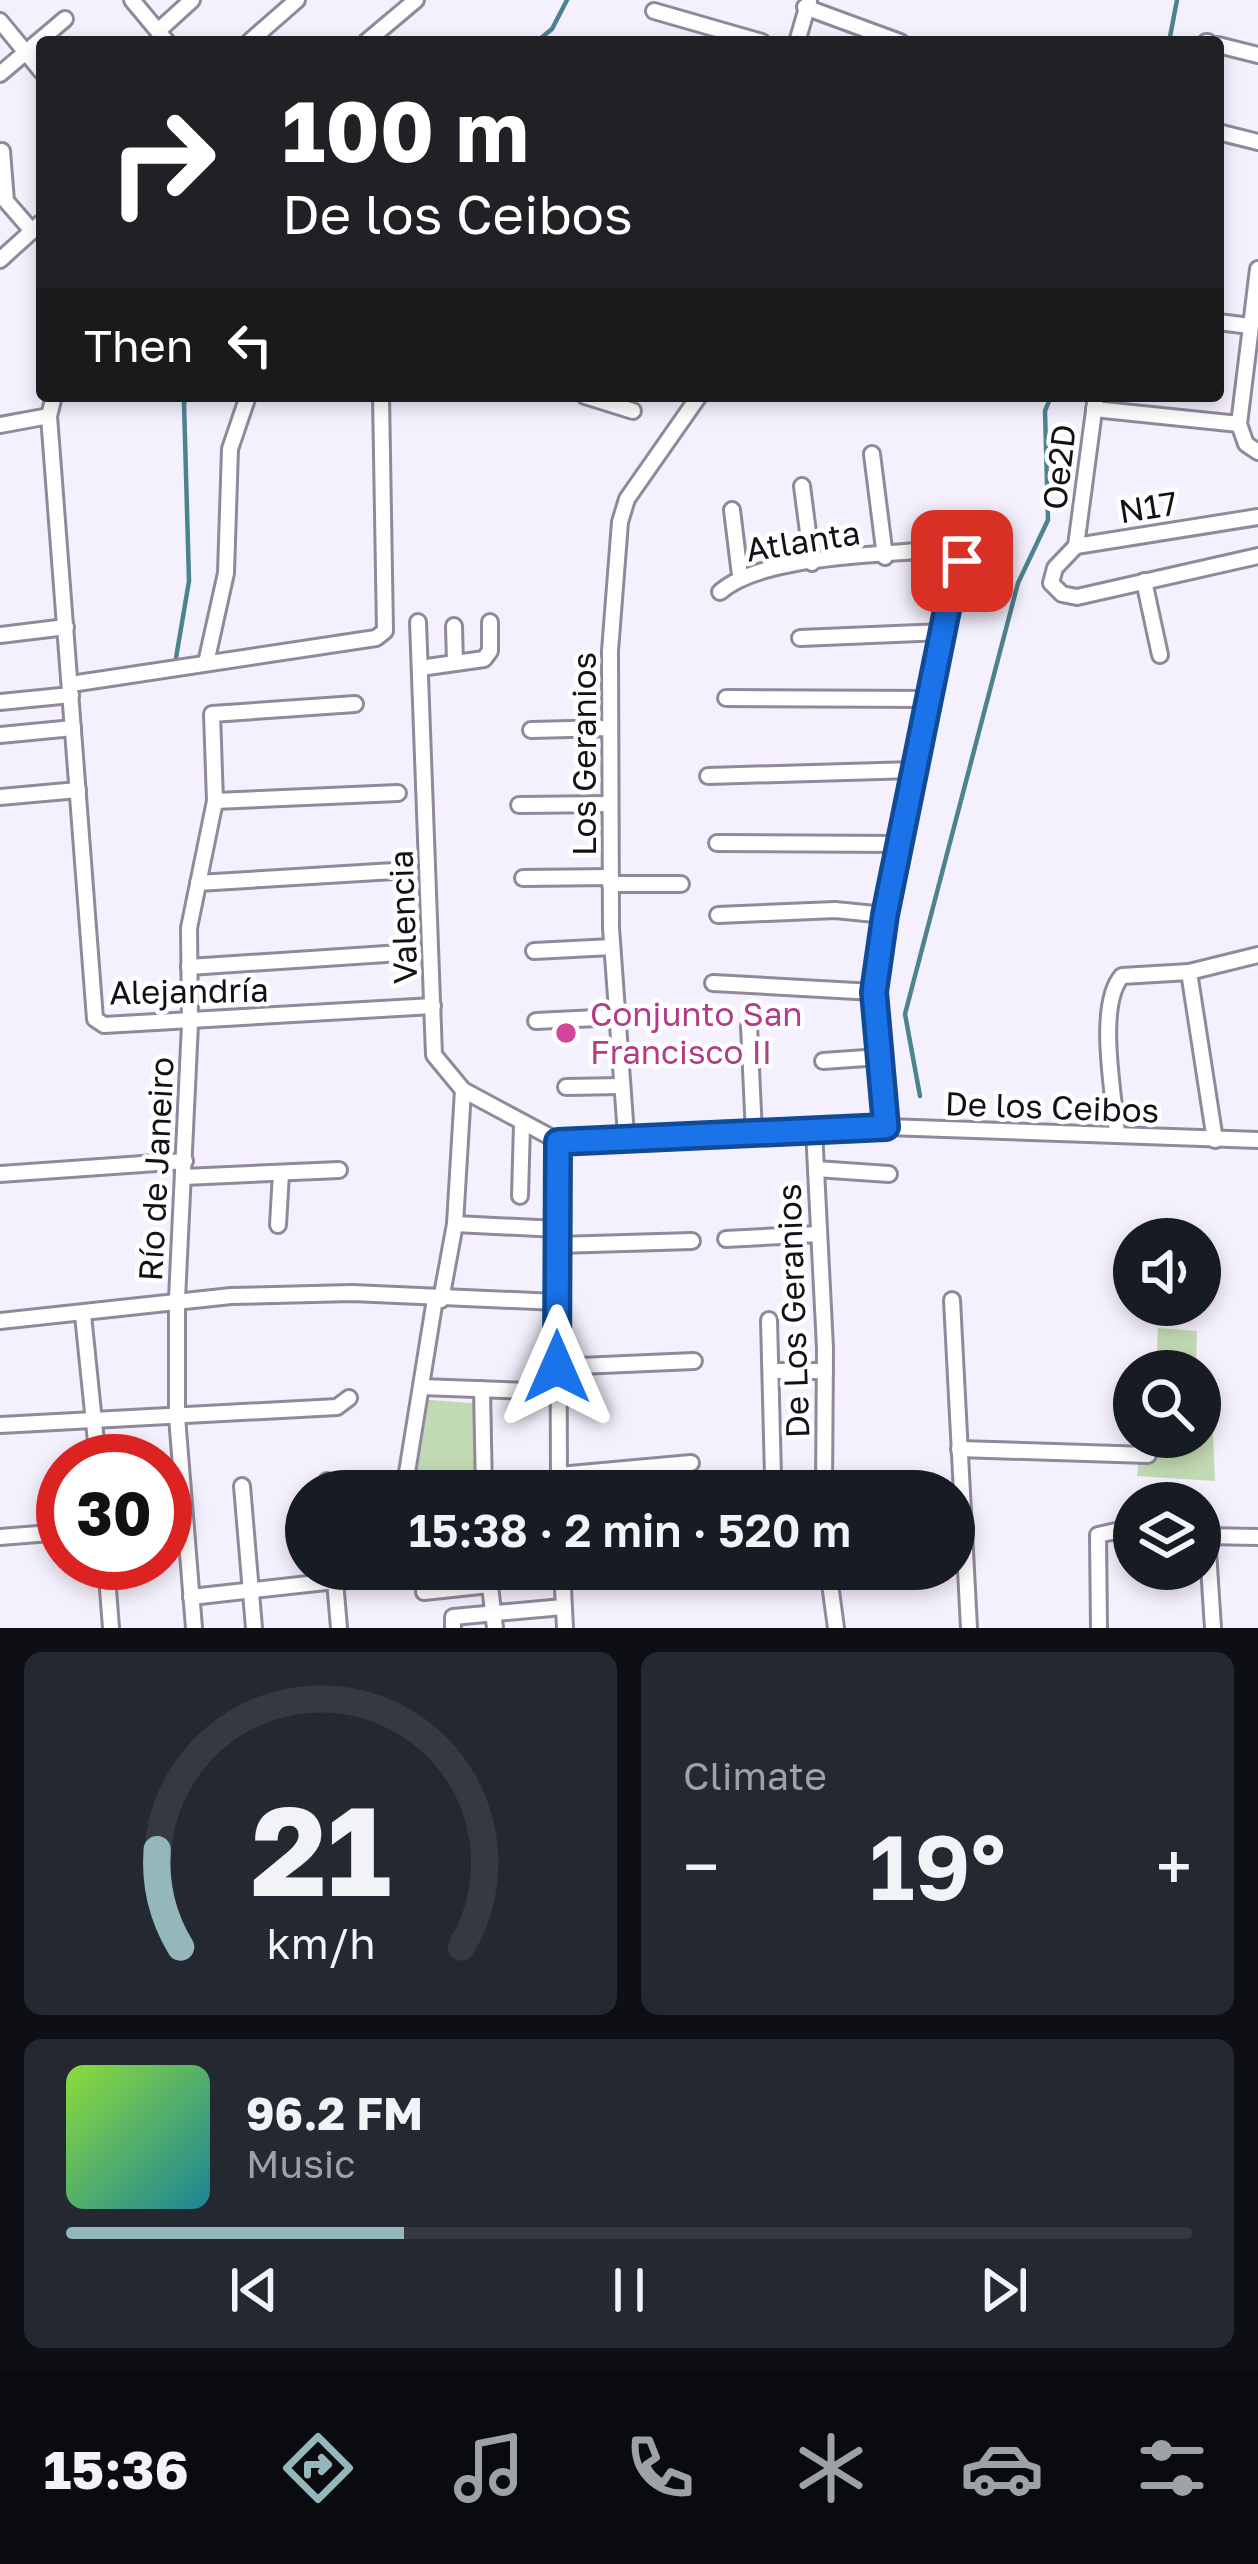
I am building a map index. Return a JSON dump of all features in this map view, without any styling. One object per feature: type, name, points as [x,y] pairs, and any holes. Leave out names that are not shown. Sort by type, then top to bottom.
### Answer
[{"type":"street","points":[[131,0],[163,36],[192,0]]},
{"type":"street","points":[[256,36],[297,0]]},
{"type":"street","points":[[373,36],[416,0]]},
{"type":"street","points":[[799,36],[808,3],[886,36]]},
{"type":"street","points":[[654,11],[741,36]]},
{"type":"street","points":[[45,36],[65,19]]},
{"type":"street","points":[[0,21],[36,65]]},
{"type":"street","points":[[0,74],[36,44]]},
{"type":"street","points":[[1224,46],[1258,55]]},
{"type":"street","points":[[1224,134],[1258,142]]},
{"type":"street","points":[[2,151],[6,201],[36,225]]},
{"type":"street","points":[[0,260],[36,227]]},
{"type":"street","points":[[1258,269],[1240,424],[1246,444],[1258,452]]},
{"type":"street","points":[[1224,323],[1250,326]]},
{"type":"street","points":[[0,735],[73,728],[49,416],[52,402]]},
{"type":"street","points":[[206,663],[226,573],[230,449],[246,402]]},
{"type":"street","points":[[0,702],[206,663],[376,638],[385,631],[381,402]]},
{"type":"street","points":[[607,402],[633,411]]},
{"type":"street","name":"Los Geranios","points":[[626,1135],[610,881],[610,651],[622,509],[695,402]]},
{"type":"street","points":[[1095,402],[1240,424]]},
{"type":"street","name":"Oe2D","points":[[1076,546],[1095,402]]},
{"type":"street","points":[[0,425],[49,416]]},
{"type":"street","points":[[872,454],[884,556]]},
{"type":"street","points":[[802,487],[812,563]]},
{"type":"street","points":[[732,510],[740,575]]},
{"type":"street","name":"N17","points":[[1144,581],[1072,597],[1053,586],[1055,568],[1076,546],[1258,517]]},
{"type":"street","name":"Atlanta","points":[[720,592],[740,575],[812,563],[959,551],[962,561],[914,770],[874,992],[886,1127]]},
{"type":"street","points":[[1160,655],[1144,581],[1258,556]]},
{"type":"street","name":"Valencia","points":[[418,622],[434,1055],[441,1070],[463,1090],[558,1142]]},
{"type":"street","points":[[420,668],[488,656],[490,622]]},
{"type":"street","points":[[454,626],[455,663]]},
{"type":"street","points":[[0,635],[66,627]]},
{"type":"street","points":[[800,638],[943,632]]},
{"type":"street","points":[[726,698],[930,699]]},
{"type":"street","name":"Río de Janeiro","points":[[194,1628],[177,1418],[177,1299],[190,1024],[189,928],[215,801],[212,714],[355,704]]},
{"type":"street","name":"Alejandría","points":[[73,728],[94,1019],[104,1025],[190,1024],[433,1006]]},
{"type":"street","points":[[531,730],[610,728]]},
{"type":"street","points":[[708,776],[914,770]]},
{"type":"street","points":[[0,797],[78,790]]},
{"type":"street","points":[[215,801],[398,794]]},
{"type":"street","points":[[519,805],[610,804]]},
{"type":"street","points":[[717,843],[901,844]]},
{"type":"street","points":[[198,883],[394,872]]},
{"type":"street","points":[[524,878],[681,884]]},
{"type":"street","points":[[718,915],[835,910],[885,915]]},
{"type":"street","points":[[534,951],[612,947]]},
{"type":"street","points":[[189,967],[401,953]]},
{"type":"street","points":[[1117,1134],[1108,1012],[1112,988],[1122,976],[1189,972],[1258,955]]},
{"type":"street","points":[[1189,972],[1215,1140]]},
{"type":"street","points":[[713,983],[874,992]]},
{"type":"street","points":[[536,1021],[617,1017]]},
{"type":"street","points":[[749,1027],[754,1135]]},
{"type":"street","points":[[823,1060],[880,1057]]},
{"type":"street","points":[[566,1088],[621,1086]]},
{"type":"street","points":[[407,1470],[455,1224],[463,1090]]},
{"type":"street","points":[[520,1196],[522,1126]]},
{"type":"street","name":"De los Ceibos","points":[[558,1142],[626,1135],[754,1135],[886,1127],[1258,1141]]},
{"type":"street","name":"De Los Geranios","points":[[814,1130],[825,1371],[824,1470]]},
{"type":"street","points":[[558,1142],[558,1470]]},
{"type":"street","points":[[0,1174],[184,1161]]},
{"type":"street","points":[[816,1169],[889,1174]]},
{"type":"street","points":[[184,1178],[339,1170]]},
{"type":"street","points":[[278,1225],[280,1173]]},
{"type":"street","points":[[455,1224],[558,1237],[692,1241]]},
{"type":"street","points":[[726,1239],[818,1234]]},
{"type":"street","points":[[0,1321],[82,1315],[177,1299],[352,1293],[557,1302]]},
{"type":"street","points":[[952,1300],[968,1628]]},
{"type":"street","points":[[82,1315],[95,1434]]},
{"type":"street","points":[[769,1320],[773,1470]]},
{"type":"street","points":[[557,1367],[694,1361]]},
{"type":"street","points":[[772,1371],[825,1371]]},
{"type":"street","points":[[421,1387],[555,1392]]},
{"type":"street","points":[[482,1389],[484,1470]]},
{"type":"street","points":[[0,1425],[337,1407],[349,1398]]},
{"type":"street","points":[[959,1450],[1113,1454]]},
{"type":"street","points":[[645,1470],[691,1463]]},
{"type":"street","points":[[242,1486],[254,1628]]},
{"type":"street","points":[[1100,1628],[1098,1535],[1113,1532]]},
{"type":"street","points":[[0,1537],[36,1534]]},
{"type":"street","points":[[1221,1536],[1258,1537]]},
{"type":"street","points":[[191,1597],[285,1584]]},
{"type":"street","points":[[108,1590],[111,1628]]},
{"type":"street","points":[[335,1590],[339,1628]]},
{"type":"street","points":[[424,1592],[433,1590]]},
{"type":"street","points":[[490,1590],[494,1621]]},
{"type":"street","points":[[563,1590],[565,1628]]},
{"type":"street","points":[[831,1590],[836,1628]]},
{"type":"street","points":[[1209,1590],[1213,1628]]},
{"type":"street","points":[[453,1623],[494,1621],[563,1607]]},
{"type":"green space","points":[[1158,1328],[1197,1331],[1197,1350],[1157,1350]]},
{"type":"green space","points":[[419,1399],[483,1404],[484,1470],[407,1470]]},
{"type":"green space","points":[[1139,1458],[1214,1458],[1215,1481],[1137,1476]]},
{"type":"waterway","points":[[543,36],[567,0]]},
{"type":"waterway","points":[[1170,36],[1177,0]]},
{"type":"waterway","points":[[176,658],[189,581],[185,402]]},
{"type":"waterway","points":[[920,1096],[905,1014],[1018,583],[1048,520],[1049,402]]},
{"type":"place","name":"Conjunto San Francisco II","points":[[566,1033]]},
{"type":"route","points":[[557,1367],[558,1142],[626,1135],[754,1135],[886,1127],[874,992],[914,770],[948,605],[962,561]]}]
